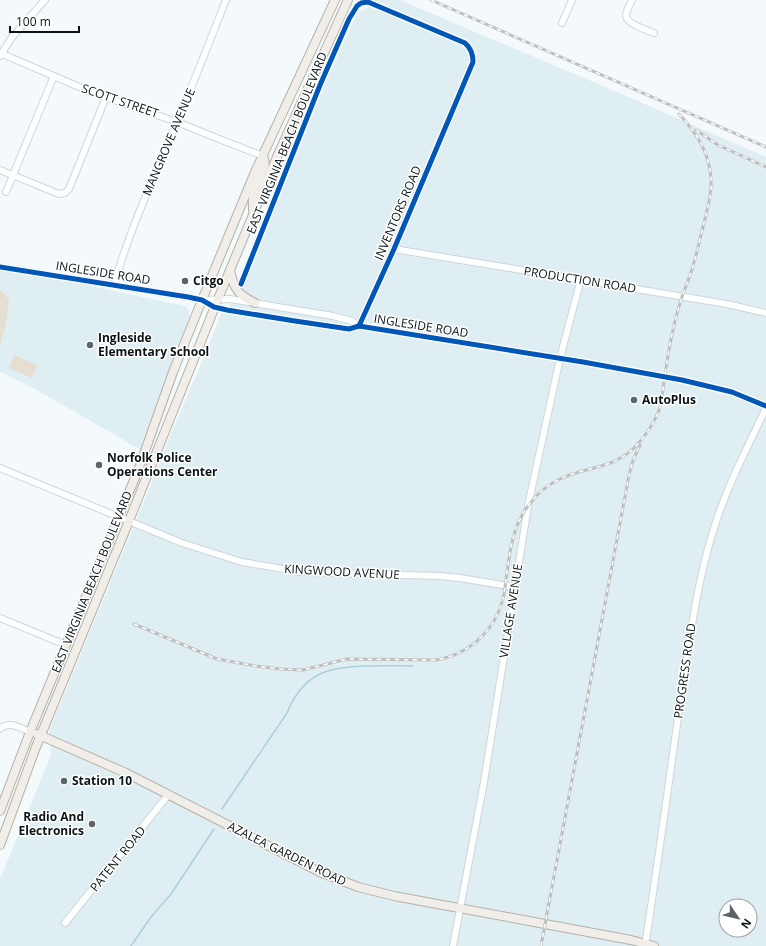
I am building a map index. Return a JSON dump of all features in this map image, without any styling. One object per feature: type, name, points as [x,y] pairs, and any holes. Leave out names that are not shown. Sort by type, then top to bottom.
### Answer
[{"type":"main road","name":"EAST VIRGINIA BEACH BOULEVARD","points":[[0,811],[30,732],[139,468],[173,372],[202,300],[263,156],[336,0]]},
{"type":"main road","name":"EAST VIRGINIA BEACH BOULEVARD","points":[[0,845],[41,736],[129,521],[214,307],[280,149],[348,0]]},
{"type":"main road","points":[[253,213],[253,194],[265,168],[265,160],[263,156],[269,155],[280,149]]},
{"type":"main road","points":[[230,270],[233,284],[239,293],[244,298],[255,303]]},
{"type":"main road","name":"AZALEA GARDEN ROAD","points":[[30,732],[121,770],[315,870],[339,880],[376,892],[631,940],[648,945]]},
{"type":"main road","points":[[17,765],[28,769]]},
{"type":"street","points":[[0,54],[23,24],[45,0]]},
{"type":"street","name":"MANGROVE AVENUE","points":[[114,285],[122,259],[150,185],[178,122],[226,0]]},
{"type":"street","points":[[562,23],[572,0]]},
{"type":"street","points":[[632,0],[626,14],[627,19],[654,33]]},
{"type":"street","name":"INVENTORS ROAD","points":[[353,12],[361,3],[368,2],[435,30],[468,46],[472,52],[473,62],[360,326]]},
{"type":"street","points":[[344,9],[353,12]]},
{"type":"street","name":"EAST VIRGINIA BEACH BOULEVARD","points":[[241,284],[320,86],[353,12]]},
{"type":"street","name":"SCOTT STREET","points":[[0,54],[106,97],[144,109],[219,140],[263,156]]},
{"type":"street","points":[[6,192],[54,76]]},
{"type":"street","points":[[0,170],[59,194],[65,193],[69,189],[106,97]]},
{"type":"street","name":"EAST VIRGINIA BEACH BOULEVARD","points":[[271,170],[284,175]]},
{"type":"street","name":"PRODUCTION ROAD","points":[[394,249],[727,304],[766,313]]},
{"type":"street","name":"INGLESIDE ROAD","points":[[0,266],[202,300],[230,299],[255,303],[333,316],[352,321],[360,326],[648,373],[716,387],[766,407]]},
{"type":"street","name":"VILLAGE AVENUE","points":[[453,946],[484,782],[514,587],[532,487],[560,358],[581,279]]},
{"type":"street","name":"INGLESIDE ROAD","points":[[202,300],[214,307],[295,321],[349,329],[360,326]]},
{"type":"street","name":"PROGRESS ROAD","points":[[648,945],[687,650],[700,580],[722,505],[734,475],[766,407]]},
{"type":"street","name":"KINGWOOD AVENUE","points":[[0,468],[206,551],[242,562],[301,572],[439,576],[514,587]]},
{"type":"street","points":[[0,618],[66,645]]},
{"type":"street","points":[[0,729],[3,726],[10,724],[30,732]]},
{"type":"street","name":"PATENT ROAD","points":[[65,923],[169,794]]},
{"type":"shaded area","points":[[368,0],[400,0],[766,157],[766,946],[0,946],[0,879],[51,755],[49,731],[221,314],[243,289],[331,71],[358,12],[368,8]]},
{"type":"shaded area","name":"Ingleside Elementary School","points":[[0,269],[15,270],[185,306],[188,309],[190,317],[141,450],[33,388],[0,372]]},
{"type":"shaded area","points":[[0,289],[9,300],[6,323],[0,346]]},
{"type":"shaded area","points":[[14,355],[37,365],[32,378],[9,368]]},
{"type":"waterway","points":[[222,809],[287,713],[295,696],[313,678],[327,671],[351,667],[413,666]]},
{"type":"waterway","points":[[131,946],[151,917],[171,894],[214,829]]},
{"type":"railway","points":[[431,0],[766,147]]},
{"type":"railway","points":[[134,624],[217,659],[256,666],[303,670],[347,659],[436,660],[449,657],[460,652],[471,646],[480,638],[489,629],[501,607],[513,537],[522,516],[531,502],[545,488],[554,482],[578,472],[599,467],[619,459],[628,453],[647,433],[659,410],[673,327],[695,259],[711,189],[710,169],[705,152],[691,128],[679,114]]},
{"type":"railway","points":[[696,130],[718,145],[766,167]]},
{"type":"railway","points":[[541,946],[629,475],[633,460],[640,445]]},
{"type":"cycle path","points":[[241,284],[320,85],[349,19],[357,6],[361,3],[368,2],[465,43],[471,51],[473,62],[394,249],[359,326]]},
{"type":"cycle path","points":[[0,267],[188,297],[202,300],[214,307],[227,310],[349,329],[359,326],[583,362],[682,380],[732,392],[766,406]]},
{"type":"place","name":"Citgo","points":[[185,281]]},
{"type":"place","name":"Ingleside Elementary School","points":[[90,345]]},
{"type":"place","name":"AutoPlus","points":[[634,400]]},
{"type":"place","name":"Norfolk Police Operations Center","points":[[99,465]]},
{"type":"place","name":"Station 10","points":[[64,781]]},
{"type":"place","name":"Radio And Electronics","points":[[92,824]]}]
